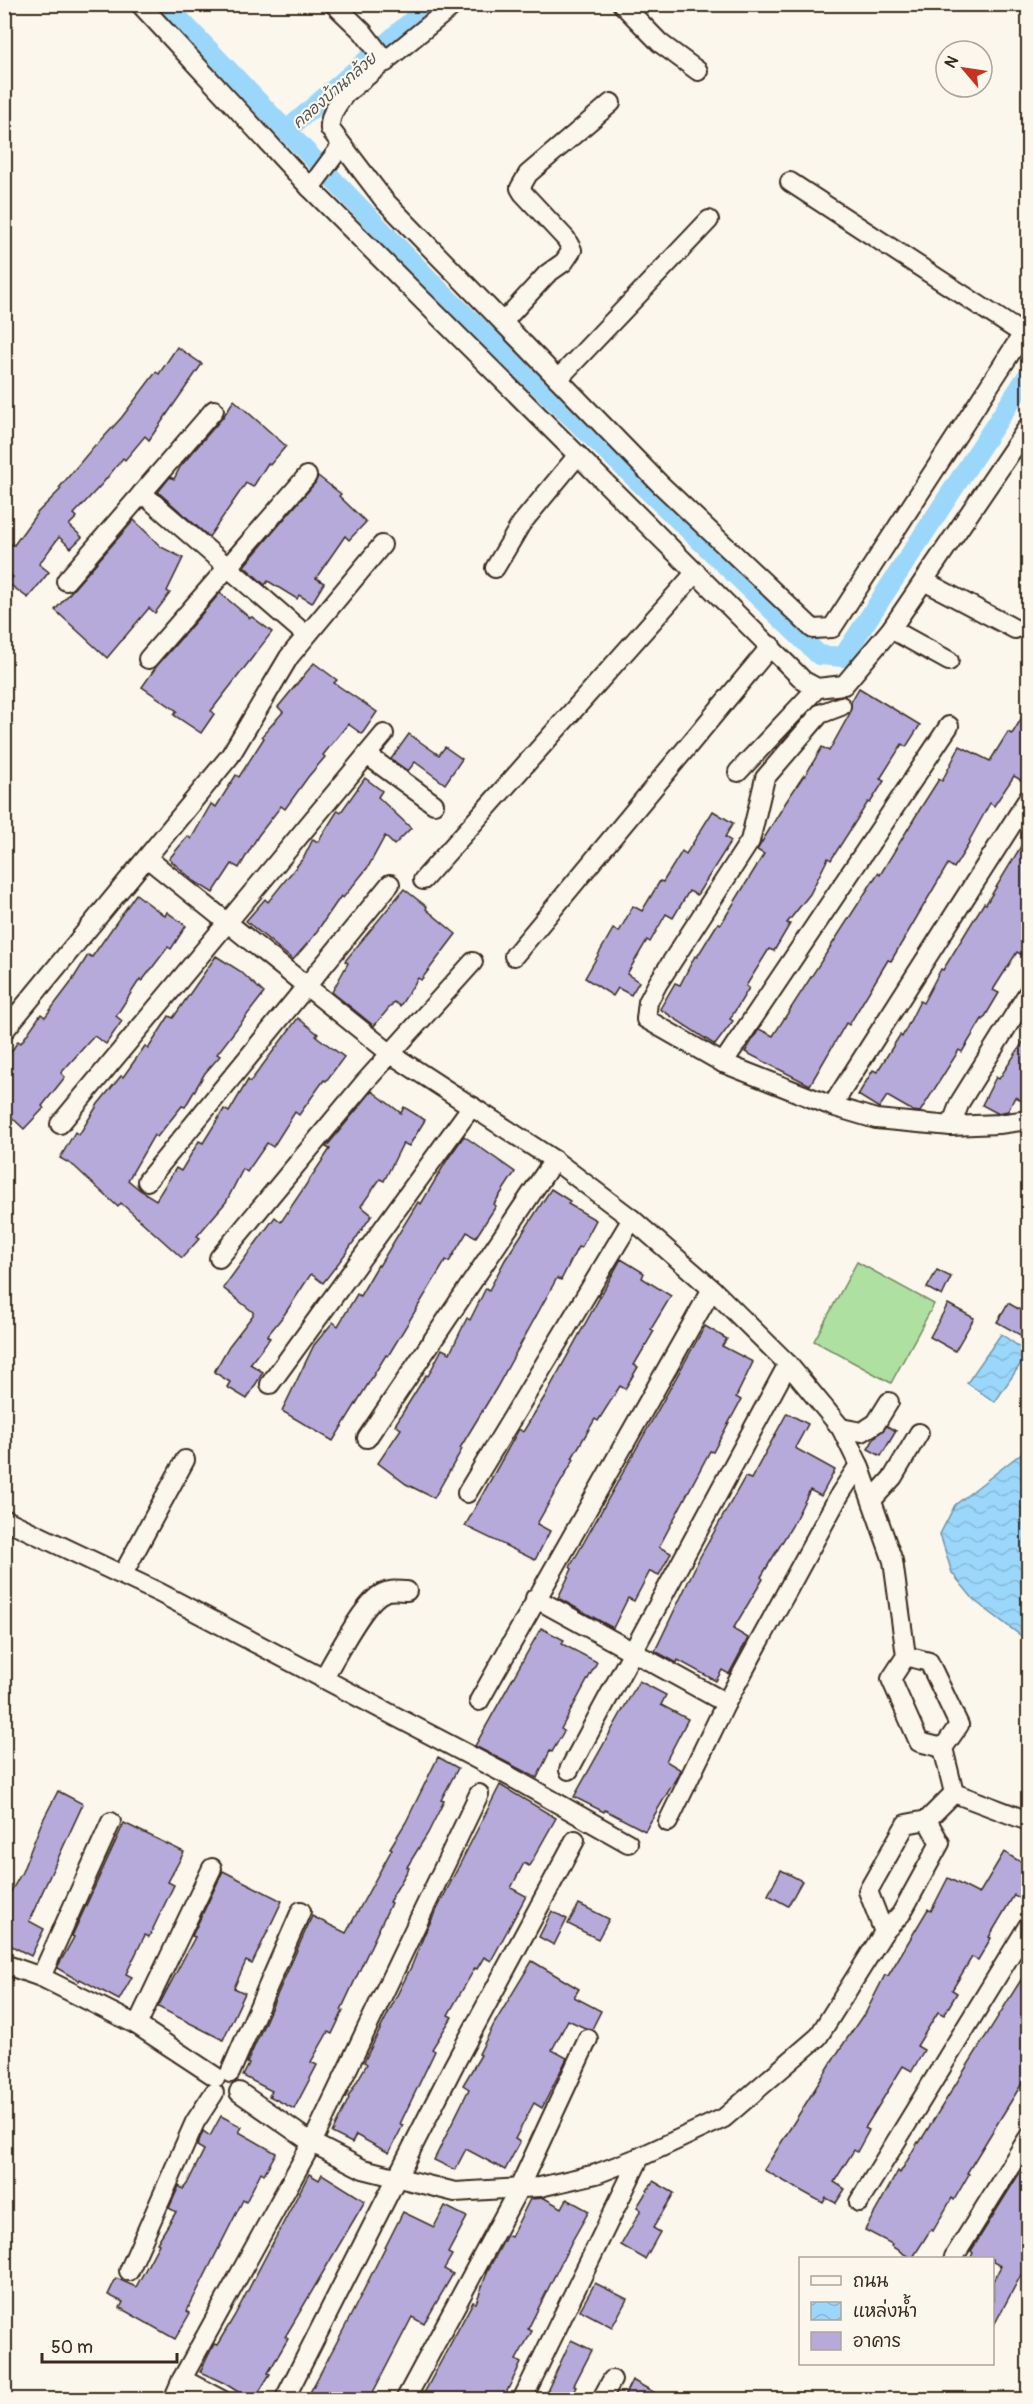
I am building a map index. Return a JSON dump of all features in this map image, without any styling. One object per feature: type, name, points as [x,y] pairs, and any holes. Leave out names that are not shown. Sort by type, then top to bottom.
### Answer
[{"type":"street","points":[[140,4],[312,186],[578,455],[804,681],[817,688],[844,685],[891,629],[1029,427]]},
{"type":"street","points":[[334,4],[363,32],[383,58]]},
{"type":"street","points":[[455,4],[383,58],[345,94],[334,109],[330,129],[384,200],[659,483],[813,629],[832,628],[1026,330],[790,182]]},
{"type":"street","points":[[622,4],[660,42],[698,71]]},
{"type":"street","points":[[503,322],[548,274],[564,262],[572,250],[566,239],[523,193],[520,188],[522,183],[528,174],[611,103]]},
{"type":"street","points":[[312,186],[342,145]]},
{"type":"street","points":[[558,380],[709,220]]},
{"type":"street","points":[[66,580],[214,410]]},
{"type":"street","points":[[495,568],[521,524],[578,455]]},
{"type":"street","points":[[148,659],[307,476]]},
{"type":"street","points":[[142,493],[306,635]]},
{"type":"street","points":[[4,1031],[230,756],[289,657],[382,545]]},
{"type":"street","points":[[423,880],[696,572]]},
{"type":"street","points":[[924,581],[1015,629]]},
{"type":"street","points":[[891,629],[949,661]]},
{"type":"street","points":[[514,956],[771,646]]},
{"type":"street","points":[[738,772],[817,688]]},
{"type":"street","points":[[841,706],[820,714],[765,778],[750,841],[648,1002],[646,1019],[723,1063],[832,1106],[876,1119],[951,1126],[1029,1120]]},
{"type":"street","points":[[723,1063],[949,726]]},
{"type":"street","points":[[60,1124],[384,734]]},
{"type":"street","points":[[367,755],[434,804]]},
{"type":"street","points":[[832,1106],[1029,799]]},
{"type":"street","points":[[147,858],[226,924],[391,1054],[554,1160],[632,1219],[712,1289],[789,1364],[841,1428],[859,1465],[893,1561],[906,1656],[891,1679],[918,1742],[943,1748]]},
{"type":"street","points":[[147,1181],[390,884]]},
{"type":"street","points":[[219,1258],[391,1054],[473,962]]},
{"type":"street","points":[[951,1126],[960,1102],[1029,993]]},
{"type":"street","points":[[270,1384],[472,1106]]},
{"type":"street","points":[[367,1438],[554,1160]]},
{"type":"street","points":[[467,1494],[632,1219]]},
{"type":"street","points":[[479,1701],[535,1598],[712,1289]]},
{"type":"street","points":[[569,1770],[789,1364]]},
{"type":"street","points":[[841,1428],[862,1432],[876,1423],[889,1402]]},
{"type":"street","points":[[872,1500],[894,1477],[919,1433]]},
{"type":"street","points":[[123,1574],[185,1460]]},
{"type":"street","points":[[668,1822],[726,1703],[840,1494],[859,1465]]},
{"type":"street","points":[[4,1519],[123,1574],[511,1777],[628,1843]]},
{"type":"street","points":[[323,1678],[376,1596],[386,1591],[407,1592]]},
{"type":"street","points":[[535,1598],[726,1703]]},
{"type":"street","points":[[906,1656],[929,1662],[959,1725],[943,1748],[954,1793]]},
{"type":"street","points":[[884,1932],[868,1892],[906,1824],[927,1820],[954,1793]]},
{"type":"street","points":[[954,1793],[1029,1821]]},
{"type":"street","points":[[173,2400],[182,2379],[312,2143],[479,1794]]},
{"type":"street","points":[[239,2092],[312,2143],[363,2169],[455,2192],[540,2187],[596,2174],[640,2157],[724,2118],[818,2037],[884,1932],[901,1914],[940,1843],[927,1820]]},
{"type":"street","points":[[41,1977],[111,1822]]},
{"type":"street","points":[[284,2400],[453,2067],[575,1840]]},
{"type":"street","points":[[137,2025],[212,1868]]},
{"type":"street","points":[[129,2271],[195,2122],[220,2081],[301,1911]]},
{"type":"street","points":[[859,2202],[1029,1926]]},
{"type":"street","points":[[4,1964],[41,1977],[137,2025],[220,2081],[239,2080],[239,2092],[233,2098],[225,2100],[220,2081]]},
{"type":"street","points":[[405,2400],[518,2190],[588,2039]]},
{"type":"street","points":[[954,2257],[1029,2138]]},
{"type":"street","points":[[522,2400],[640,2157]]},
{"type":"street","points":[[182,2379],[222,2400]]},
{"type":"street","points":[[601,2400],[612,2380]]},
{"type":"green space","points":[[857,1262],[934,1304],[891,1383],[814,1341]]},
{"type":"water","points":[[1001,1334],[1028,1353],[995,1402],[967,1383]]},
{"type":"water","points":[[1028,1448],[1028,1641],[975,1601],[952,1573],[940,1534],[955,1505]]},
{"type":"building","points":[[177,347],[202,364],[149,440],[145,436],[74,514],[77,517],[69,525],[82,537],[71,548],[59,537],[39,564],[49,572],[28,598],[8,583],[13,577],[4,569],[4,553],[12,544],[14,545],[37,513],[61,489],[59,488],[95,445],[122,417],[156,372],[159,374]]},
{"type":"building","points":[[234,400],[286,446],[270,465],[268,463],[253,487],[246,483],[209,537],[158,492],[170,477],[174,479],[180,467],[223,417]]},
{"type":"building","points":[[318,476],[341,494],[339,496],[366,522],[349,540],[345,536],[316,578],[324,583],[312,603],[299,595],[297,599],[268,581],[265,585],[244,566],[315,483]]},
{"type":"building","points":[[134,520],[161,547],[183,558],[167,591],[170,593],[155,613],[149,608],[107,658],[55,610]]},
{"type":"building","points":[[220,593],[250,618],[252,617],[272,632],[211,711],[214,714],[201,733],[174,715],[177,711],[142,687],[156,667]]},
{"type":"building","points":[[314,663],[337,680],[334,683],[377,712],[362,734],[348,724],[285,809],[281,806],[258,836],[239,868],[232,864],[213,893],[194,881],[169,859],[188,836],[191,839],[211,804],[216,807],[236,775],[239,777],[264,738],[262,736],[283,712],[278,707]]},
{"type":"building","points":[[859,688],[920,725],[906,747],[902,744],[880,779],[884,781],[870,803],[868,802],[831,860],[828,858],[810,894],[787,923],[790,924],[774,951],[769,949],[746,986],[749,988],[730,1019],[733,1021],[715,1045],[660,1009],[675,983],[680,985],[695,956],[697,957],[718,923],[721,924],[764,854],[757,850],[822,747],[829,751],[850,713],[851,702]]},
{"type":"building","points":[[1029,706],[1029,785],[1014,776],[994,806],[990,803],[954,868],[948,864],[891,961],[888,960],[849,1025],[846,1023],[810,1085],[745,1052],[759,1029],[773,1036],[878,873],[880,875],[939,779],[942,781],[960,746],[990,761],[1008,732],[1012,734]]},
{"type":"building","points":[[409,734],[439,755],[445,747],[462,759],[445,784],[415,762],[408,771],[391,759]]},
{"type":"building","points":[[365,778],[382,791],[378,797],[411,828],[394,845],[385,836],[368,867],[343,898],[341,896],[313,937],[293,960],[246,921],[265,899],[268,902],[304,857],[313,839],[318,842],[338,810],[341,812]]},
{"type":"building","points":[[713,811],[733,823],[725,837],[731,841],[697,895],[689,891],[673,918],[666,914],[650,942],[647,940],[627,974],[639,982],[631,995],[618,988],[613,996],[585,978],[613,929],[619,932],[633,906],[642,911],[682,851],[686,854]]},
{"type":"building","points":[[1029,833],[1029,945],[1022,955],[1017,952],[993,990],[999,993],[983,1020],[962,1052],[959,1050],[920,1112],[913,1111],[887,1096],[879,1108],[858,1095],[873,1070],[877,1072],[900,1035],[902,1037],[920,1001],[923,1003],[941,969],[943,970],[984,903],[986,904]]},
{"type":"building","points":[[404,889],[456,934],[421,980],[418,978],[400,1006],[394,1002],[374,1026],[332,992],[348,963],[345,961]]},
{"type":"building","points":[[136,894],[165,916],[167,912],[186,926],[171,949],[168,947],[142,981],[140,979],[116,1016],[122,1021],[106,1044],[94,1036],[61,1073],[65,1077],[42,1106],[44,1108],[24,1129],[4,1110],[4,1063],[18,1041],[21,1043],[41,1014],[45,1017],[88,955],[92,957]]},
{"type":"building","points":[[216,956],[240,971],[264,993],[217,1054],[220,1056],[205,1073],[185,1107],[182,1106],[157,1137],[154,1135],[128,1180],[140,1190],[156,1200],[176,1168],[181,1171],[199,1141],[203,1143],[224,1109],[229,1112],[248,1080],[250,1082],[298,1018],[318,1034],[316,1036],[344,1057],[299,1115],[295,1112],[273,1147],[267,1143],[247,1172],[243,1169],[226,1202],[182,1258],[121,1203],[118,1207],[74,1166],[60,1158],[75,1132],[79,1135],[98,1104],[121,1076],[123,1077],[145,1046],[148,1049],[169,1016],[173,1018]]},
{"type":"building","points":[[1029,1033],[1029,1105],[1015,1097],[1008,1111],[997,1113],[982,1105],[996,1077],[999,1079]]},
{"type":"building","points":[[372,1091],[401,1113],[404,1107],[425,1120],[409,1146],[403,1143],[384,1181],[380,1179],[361,1206],[372,1215],[346,1253],[323,1283],[311,1274],[267,1336],[270,1338],[250,1364],[263,1372],[247,1399],[227,1387],[230,1382],[214,1372],[229,1346],[253,1315],[253,1312],[223,1288],[275,1217],[281,1222],[330,1149],[326,1147]]},
{"type":"building","points":[[464,1136],[515,1172],[476,1237],[467,1232],[449,1262],[446,1260],[333,1441],[282,1411],[314,1345],[333,1322],[338,1326],[357,1294],[360,1296],[418,1202],[421,1204]]},
{"type":"building","points":[[551,1189],[570,1201],[568,1204],[596,1220],[581,1248],[578,1247],[561,1280],[557,1278],[434,1498],[406,1484],[378,1463],[401,1429],[395,1425],[426,1375],[428,1376],[442,1349],[450,1353],[467,1318],[470,1320],[486,1288],[489,1290],[505,1260]]},
{"type":"building","points":[[621,1259],[644,1273],[642,1278],[671,1296],[651,1329],[654,1331],[634,1365],[638,1367],[625,1389],[620,1386],[598,1421],[595,1419],[537,1524],[550,1531],[535,1560],[465,1526],[519,1429],[523,1432],[545,1396]]},
{"type":"building","points":[[937,1270],[951,1277],[942,1296],[927,1288]]},
{"type":"building","points":[[1008,1303],[1029,1315],[1029,1340],[997,1322]]},
{"type":"building","points":[[948,1304],[974,1318],[955,1351],[930,1337]]},
{"type":"building","points":[[705,1326],[727,1339],[722,1346],[753,1362],[736,1397],[741,1400],[713,1452],[710,1451],[659,1547],[671,1553],[659,1575],[650,1571],[634,1601],[628,1598],[613,1628],[558,1598],[572,1569],[570,1567]]},
{"type":"building","points":[[787,1413],[808,1424],[795,1448],[835,1470],[821,1496],[810,1490],[792,1526],[761,1577],[763,1579],[733,1629],[748,1638],[729,1674],[722,1670],[716,1681],[678,1660],[677,1663],[655,1651],[700,1557],[745,1477],[751,1479]]},
{"type":"building","points":[[887,1426],[896,1431],[881,1456],[868,1449],[875,1437]]},
{"type":"building","points":[[541,1628],[564,1640],[562,1644],[597,1662],[561,1729],[564,1731],[552,1752],[550,1751],[537,1778],[475,1746]]},
{"type":"building","points":[[639,1681],[666,1695],[661,1705],[688,1719],[666,1761],[681,1770],[645,1831],[574,1797]]},
{"type":"building","points":[[438,1757],[458,1768],[441,1800],[444,1801],[428,1833],[389,1902],[391,1903],[332,2034],[328,2032],[311,2062],[317,2065],[294,2109],[269,2096],[272,2091],[243,2076],[249,2064],[247,2063],[312,1916],[346,1933],[392,1849],[390,1848],[406,1822]]},
{"type":"building","points":[[500,1785],[556,1818],[529,1866],[524,1863],[511,1888],[526,1896],[491,1961],[484,1957],[477,1969],[475,1968],[448,2015],[452,2017],[432,2049],[435,2051],[400,2124],[403,2125],[389,2153],[356,2135],[352,2143],[332,2133],[348,2097],[367,2064],[364,2062],[412,1965],[425,1933]]},
{"type":"building","points":[[58,1791],[83,1804],[29,1921],[44,1929],[31,1956],[4,1942],[4,1904],[22,1872],[41,1824]]},
{"type":"building","points":[[124,1823],[184,1852],[168,1882],[174,1885],[149,1937],[145,1935],[126,1974],[132,1977],[119,2000],[57,1968],[74,1937],[72,1936]]},
{"type":"building","points":[[1004,1852],[1029,1867],[1029,1903],[1014,1895],[978,1960],[972,1957],[952,1990],[957,1993],[944,2015],[938,2012],[917,2046],[924,2050],[912,2071],[903,2066],[865,2128],[869,2130],[857,2152],[854,2150],[834,2182],[845,2189],[836,2203],[826,2198],[823,2203],[764,2170],[840,2049],[864,2016],[885,1975],[888,1976],[928,1909],[931,1911],[948,1878],[979,1894]]},
{"type":"building","points":[[781,1870],[802,1881],[788,1906],[768,1895]]},
{"type":"building","points":[[223,1871],[282,1901],[252,1964],[246,1961],[234,1988],[245,1993],[223,2040],[158,2007],[195,1937],[192,1936]]},
{"type":"building","points":[[579,1904],[609,1919],[598,1939],[568,1924]]},
{"type":"building","points":[[552,1911],[567,1919],[554,1945],[539,1937]]},
{"type":"building","points":[[532,1961],[579,1989],[574,1997],[601,2011],[592,2029],[568,2020],[552,2050],[567,2058],[542,2108],[534,2103],[515,2139],[520,2142],[505,2170],[466,2149],[455,2170],[434,2160],[469,2089],[463,2085],[481,2055],[479,2054],[494,2024]]},
{"type":"building","points":[[1029,1967],[1029,2072],[967,2173],[969,2174],[954,2200],[952,2198],[933,2231],[931,2229],[913,2257],[909,2257],[891,2246],[892,2244],[865,2230],[898,2171],[900,2173]]},
{"type":"building","points":[[221,2116],[242,2127],[239,2132],[276,2153],[264,2174],[261,2172],[246,2202],[243,2200],[187,2311],[190,2313],[175,2339],[120,2308],[123,2302],[108,2295],[116,2278],[136,2287],[159,2244],[157,2243],[176,2212],[169,2208],[179,2186],[183,2189],[187,2184],[204,2150],[197,2146],[203,2131],[210,2136]]},
{"type":"building","points":[[1029,2158],[1029,2280],[1021,2275],[994,2325],[994,2279],[1001,2266],[994,2262],[994,2257],[971,2257],[973,2253],[971,2251]]},
{"type":"building","points":[[309,2174],[319,2180],[322,2174],[365,2201],[285,2337],[288,2339],[268,2373],[270,2374],[254,2400],[251,2400],[224,2383],[200,2372],[214,2344],[217,2345],[235,2315]]},
{"type":"building","points":[[653,2181],[674,2193],[653,2228],[660,2232],[645,2259],[621,2245],[641,2210],[637,2207]]},
{"type":"building","points":[[544,2198],[562,2208],[567,2199],[589,2211],[528,2329],[532,2331],[516,2360],[521,2363],[504,2397],[499,2394],[496,2400],[432,2400],[423,2395],[473,2302],[476,2303],[488,2270],[507,2235],[511,2237],[530,2199]]},
{"type":"building","points":[[445,2206],[467,2217],[448,2253],[452,2255],[444,2269],[453,2274],[424,2324],[412,2317],[369,2400],[306,2400],[403,2212],[434,2227]]},
{"type":"building","points":[[595,2283],[627,2299],[612,2327],[580,2310]]},
{"type":"building","points":[[571,2340],[592,2350],[574,2385],[576,2386],[569,2400],[543,2400]]},
{"type":"building","points":[[632,2380],[668,2400],[622,2400]]},
{"type":"waterway","points":[[165,4],[439,290],[819,655],[843,657],[1028,375]]},
{"type":"waterway","name":"คลองบ้านกล้วย","points":[[286,131],[431,4]]}]
